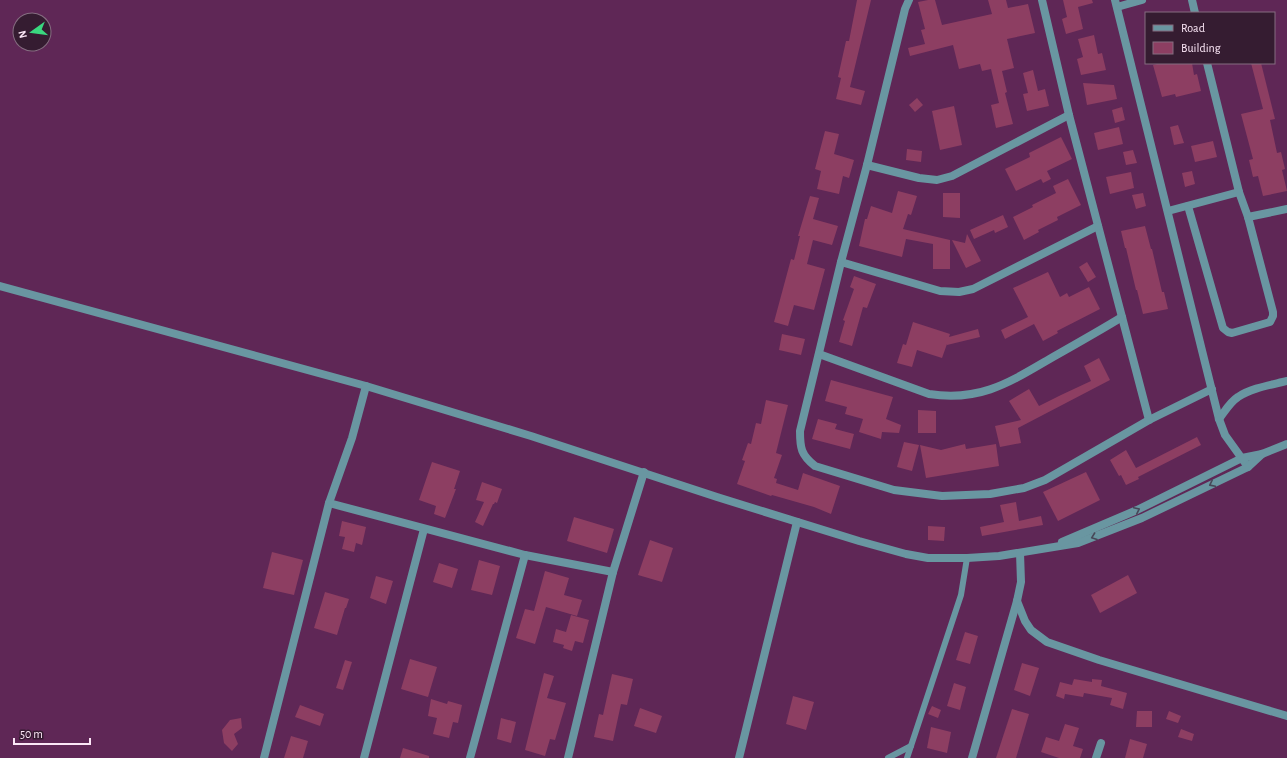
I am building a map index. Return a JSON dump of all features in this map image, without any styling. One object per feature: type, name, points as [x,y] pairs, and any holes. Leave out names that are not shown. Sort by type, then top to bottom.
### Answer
[{"type":"street","points":[[909,0],[905,10],[867,165],[841,262],[800,430],[802,451],[807,459],[815,466],[894,490],[942,496],[990,494],[1024,488],[1045,480],[1149,420],[1212,389]]},
{"type":"street","points":[[1042,0],[1069,115],[1149,420]]},
{"type":"street","points":[[1142,0],[1116,4],[1219,419],[1225,435],[1231,445],[1248,467]]},
{"type":"street","points":[[1192,0],[1195,12]]},
{"type":"street","points":[[1188,206],[1223,328],[1232,333],[1268,323],[1273,316],[1248,217],[1239,192],[1207,64]]},
{"type":"street","points":[[867,165],[919,178],[937,180],[952,176],[1069,115]]},
{"type":"street","points":[[1168,211],[1239,192]]},
{"type":"street","points":[[1248,217],[1287,209]]},
{"type":"street","points":[[841,262],[940,291],[959,292],[973,289],[1098,226]]},
{"type":"street","points":[[0,286],[366,386],[644,472],[797,522],[906,554],[928,558],[967,558],[1020,553],[1078,543],[1142,518],[1248,467],[1262,454]]},
{"type":"street","points":[[819,354],[930,394],[945,397],[964,396],[985,392],[1008,383],[1122,317]]},
{"type":"street","points":[[1219,419],[1232,402],[1246,392],[1287,381]]},
{"type":"street","points":[[264,758],[329,503],[352,438],[366,386]]},
{"type":"street","points":[[1050,548],[1137,510],[1242,458],[1262,454],[1287,444]]},
{"type":"street","points":[[568,758],[613,572],[644,472]]},
{"type":"street","points":[[329,503],[525,555],[613,572]]},
{"type":"street","points":[[739,758],[797,522]]},
{"type":"street","points":[[364,758],[424,529]]},
{"type":"street","points":[[972,758],[1017,601],[1020,582],[1020,553]]},
{"type":"street","points":[[470,758],[525,555]]},
{"type":"street","points":[[1017,601],[1025,621],[1031,630],[1047,642],[1099,660],[1287,716]]},
{"type":"street","points":[[1096,758],[1101,743]]},
{"type":"lane","points":[[907,758],[961,595],[967,558]]},
{"type":"lane","points":[[888,758],[911,746]]},
{"type":"building","points":[[857,0],[871,0],[850,87],[865,91],[861,105],[836,99],[841,78],[838,77],[846,41],[849,41]]},
{"type":"building","points":[[935,0],[942,25],[992,14],[988,0],[1006,0],[1008,8],[1028,4],[1035,33],[1007,39],[1014,68],[1002,71],[1007,92],[1005,93],[1013,124],[996,128],[991,105],[999,103],[991,69],[982,71],[980,64],[959,69],[953,45],[910,56],[908,48],[925,44],[921,30],[925,29],[918,2]]},
{"type":"building","points":[[1063,0],[1092,0],[1093,3],[1078,7],[1083,29],[1066,34],[1062,19],[1067,17]]},
{"type":"building","points":[[1094,35],[1098,54],[1102,53],[1106,70],[1081,75],[1077,59],[1083,57],[1078,39]]},
{"type":"building","points":[[1192,64],[1194,75],[1197,74],[1201,91],[1176,97],[1175,94],[1162,97],[1153,65]]},
{"type":"building","points":[[1251,64],[1261,64],[1275,119],[1270,120],[1277,153],[1281,152],[1285,169],[1282,170],[1287,191],[1263,196],[1258,176],[1253,177],[1249,160],[1253,159],[1241,114],[1263,109]]},
{"type":"building","points":[[1033,70],[1038,91],[1045,89],[1049,106],[1027,111],[1023,94],[1028,93],[1023,73]]},
{"type":"building","points":[[1083,83],[1114,85],[1117,99],[1087,105]]},
{"type":"building","points":[[917,98],[923,105],[915,112],[909,105]]},
{"type":"building","points":[[954,106],[962,145],[940,150],[932,111]]},
{"type":"building","points":[[1122,107],[1125,120],[1115,123],[1112,110]]},
{"type":"building","points":[[1178,125],[1184,143],[1174,145],[1170,127]]},
{"type":"building","points":[[1119,127],[1123,144],[1098,150],[1094,133]]},
{"type":"building","points":[[825,131],[839,134],[834,154],[854,160],[849,178],[843,176],[839,194],[817,189],[821,171],[815,169]]},
{"type":"building","points":[[1061,137],[1072,159],[1047,171],[1051,179],[1043,183],[1041,179],[1016,191],[1005,169],[1030,157],[1029,153]]},
{"type":"building","points":[[1213,141],[1217,157],[1195,162],[1191,146]]},
{"type":"building","points":[[907,149],[922,151],[921,162],[906,160]]},
{"type":"building","points":[[1133,150],[1137,163],[1126,165],[1123,152]]},
{"type":"building","points":[[1192,171],[1195,184],[1185,187],[1182,173]]},
{"type":"building","points":[[1131,172],[1134,188],[1110,194],[1106,177]]},
{"type":"building","points":[[1068,179],[1081,205],[1057,217],[1058,220],[1038,230],[1039,232],[1024,240],[1013,217],[1033,207],[1032,205],[1056,193],[1053,186]]},
{"type":"building","points":[[898,191],[917,196],[911,215],[908,214],[903,229],[950,240],[950,269],[933,269],[933,244],[906,239],[902,257],[859,246],[865,219],[867,219],[871,206],[892,213]]},
{"type":"building","points":[[943,193],[960,193],[960,218],[943,217]]},
{"type":"building","points":[[1143,193],[1146,206],[1136,209],[1132,195]]},
{"type":"building","points":[[810,196],[819,198],[813,219],[838,226],[832,245],[813,240],[807,264],[825,269],[814,310],[794,305],[788,326],[774,322],[791,259],[794,260],[800,236],[798,236]]},
{"type":"building","points":[[1003,215],[1008,227],[995,233],[994,230],[974,239],[970,230]]},
{"type":"building","points":[[1145,226],[1162,292],[1164,292],[1168,309],[1143,314],[1121,231]]},
{"type":"building","points":[[967,234],[981,261],[966,268],[952,240],[965,243]]},
{"type":"building","points":[[1087,262],[1096,277],[1088,282],[1079,267]]},
{"type":"building","points":[[1048,272],[1060,297],[1067,293],[1069,297],[1089,287],[1100,309],[1057,331],[1058,333],[1043,341],[1034,324],[1005,339],[1001,330],[1028,317],[1013,288]]},
{"type":"building","points":[[854,276],[876,284],[867,308],[863,307],[852,346],[839,342],[845,321],[843,320],[854,289],[850,287]]},
{"type":"building","points":[[913,322],[950,334],[949,337],[978,329],[980,337],[947,344],[942,358],[917,350],[912,367],[897,363],[903,344],[906,345]]},
{"type":"building","points":[[782,334],[805,339],[801,355],[779,350]]},
{"type":"building","points":[[1099,358],[1110,380],[1018,428],[1021,443],[1000,447],[995,426],[1021,420],[1009,401],[1029,389],[1039,406],[1091,381],[1084,366]]},
{"type":"building","points":[[831,380],[893,397],[886,419],[901,425],[899,433],[882,432],[881,439],[859,432],[863,419],[845,414],[847,407],[825,401]]},
{"type":"building","points":[[766,400],[788,405],[776,453],[782,455],[774,478],[777,479],[776,483],[798,490],[803,473],[840,486],[831,514],[814,507],[772,495],[771,496],[737,484],[745,461],[742,460],[748,443],[751,444],[756,423],[761,424]]},
{"type":"building","points":[[918,410],[936,411],[936,433],[918,433]]},
{"type":"building","points":[[818,419],[837,424],[835,429],[854,434],[850,449],[812,439]]},
{"type":"building","points":[[1197,437],[1201,445],[1138,477],[1139,479],[1126,485],[1110,460],[1126,450],[1136,468]]},
{"type":"building","points":[[904,442],[919,445],[912,471],[897,467]]},
{"type":"building","points":[[965,444],[966,449],[996,444],[999,466],[926,478],[920,445],[941,450]]},
{"type":"building","points":[[432,462],[460,471],[454,489],[456,489],[445,518],[434,514],[436,506],[419,500]]},
{"type":"building","points":[[1086,472],[1100,500],[1058,521],[1043,492]]},
{"type":"building","points":[[482,482],[502,489],[497,503],[495,502],[493,504],[483,526],[475,522],[484,502],[476,500]]},
{"type":"building","points":[[1016,502],[1019,521],[1041,516],[1043,525],[982,536],[980,527],[1004,522],[1000,505]]},
{"type":"building","points":[[574,517],[614,529],[607,553],[567,541]]},
{"type":"building","points":[[342,521],[366,527],[362,545],[356,543],[354,552],[342,549],[345,537],[339,536]]},
{"type":"building","points":[[928,526],[945,527],[944,541],[928,540]]},
{"type":"building","points":[[650,540],[673,548],[662,582],[638,575]]},
{"type":"building","points":[[272,552],[303,560],[294,595],[263,588]]},
{"type":"building","points":[[479,560],[500,566],[492,595],[471,590]]},
{"type":"building","points":[[439,563],[458,569],[452,588],[433,582]]},
{"type":"building","points":[[545,571],[569,578],[564,595],[582,600],[577,616],[546,607],[535,644],[516,638],[525,609],[534,611]]},
{"type":"building","points":[[1128,575],[1137,593],[1100,613],[1091,595]]},
{"type":"building","points":[[376,576],[393,581],[386,604],[370,598]]},
{"type":"building","points":[[325,592],[349,599],[337,635],[314,628]]},
{"type":"building","points":[[571,615],[589,620],[583,643],[575,641],[572,651],[563,648],[564,645],[553,642],[556,629],[566,632]]},
{"type":"building","points":[[965,632],[978,636],[970,664],[956,660]]},
{"type":"building","points":[[410,659],[437,667],[428,697],[401,689]]},
{"type":"building","points":[[345,660],[352,662],[343,690],[336,688]]},
{"type":"building","points":[[1022,663],[1039,668],[1030,696],[1014,690]]},
{"type":"building","points":[[544,673],[554,676],[547,698],[566,703],[555,740],[550,739],[545,756],[525,750]]},
{"type":"building","points":[[612,674],[633,679],[627,705],[621,704],[613,741],[594,737],[599,714],[603,715]]},
{"type":"building","points":[[1074,679],[1092,682],[1092,679],[1102,680],[1101,686],[1127,693],[1123,709],[1110,705],[1112,698],[1084,693],[1083,697],[1065,694],[1064,699],[1056,696],[1060,682],[1072,685]]},
{"type":"building","points":[[954,683],[966,687],[960,710],[947,706]]},
{"type":"building","points":[[793,696],[814,702],[806,730],[786,724]]},
{"type":"building","points":[[431,699],[447,704],[448,701],[462,705],[458,723],[453,722],[449,738],[433,734],[437,718],[428,716]]},
{"type":"building","points":[[300,705],[324,714],[320,726],[295,717]]},
{"type":"building","points":[[932,706],[941,710],[938,718],[928,714]]},
{"type":"building","points":[[640,708],[662,716],[656,733],[634,726]]},
{"type":"building","points":[[1012,709],[1029,714],[1016,758],[996,758]]},
{"type":"building","points":[[1137,711],[1152,711],[1152,727],[1136,727]]},
{"type":"building","points":[[1169,711],[1181,716],[1178,723],[1166,719]]},
{"type":"building","points":[[241,718],[242,728],[234,734],[238,744],[232,751],[224,743],[222,730],[230,720]]},
{"type":"building","points":[[501,718],[516,722],[511,743],[497,739]]},
{"type":"building","points":[[1065,724],[1079,728],[1073,746],[1083,749],[1080,758],[1059,758],[1041,752],[1046,737],[1059,741]]},
{"type":"building","points":[[931,727],[951,732],[947,753],[927,748]]},
{"type":"building","points":[[1181,729],[1194,734],[1192,741],[1178,737]]},
{"type":"building","points":[[291,736],[308,741],[303,758],[284,758]]},
{"type":"building","points":[[1130,739],[1147,744],[1143,758],[1125,758]]},
{"type":"building","points":[[403,748],[429,756],[429,758],[400,758]]}]
